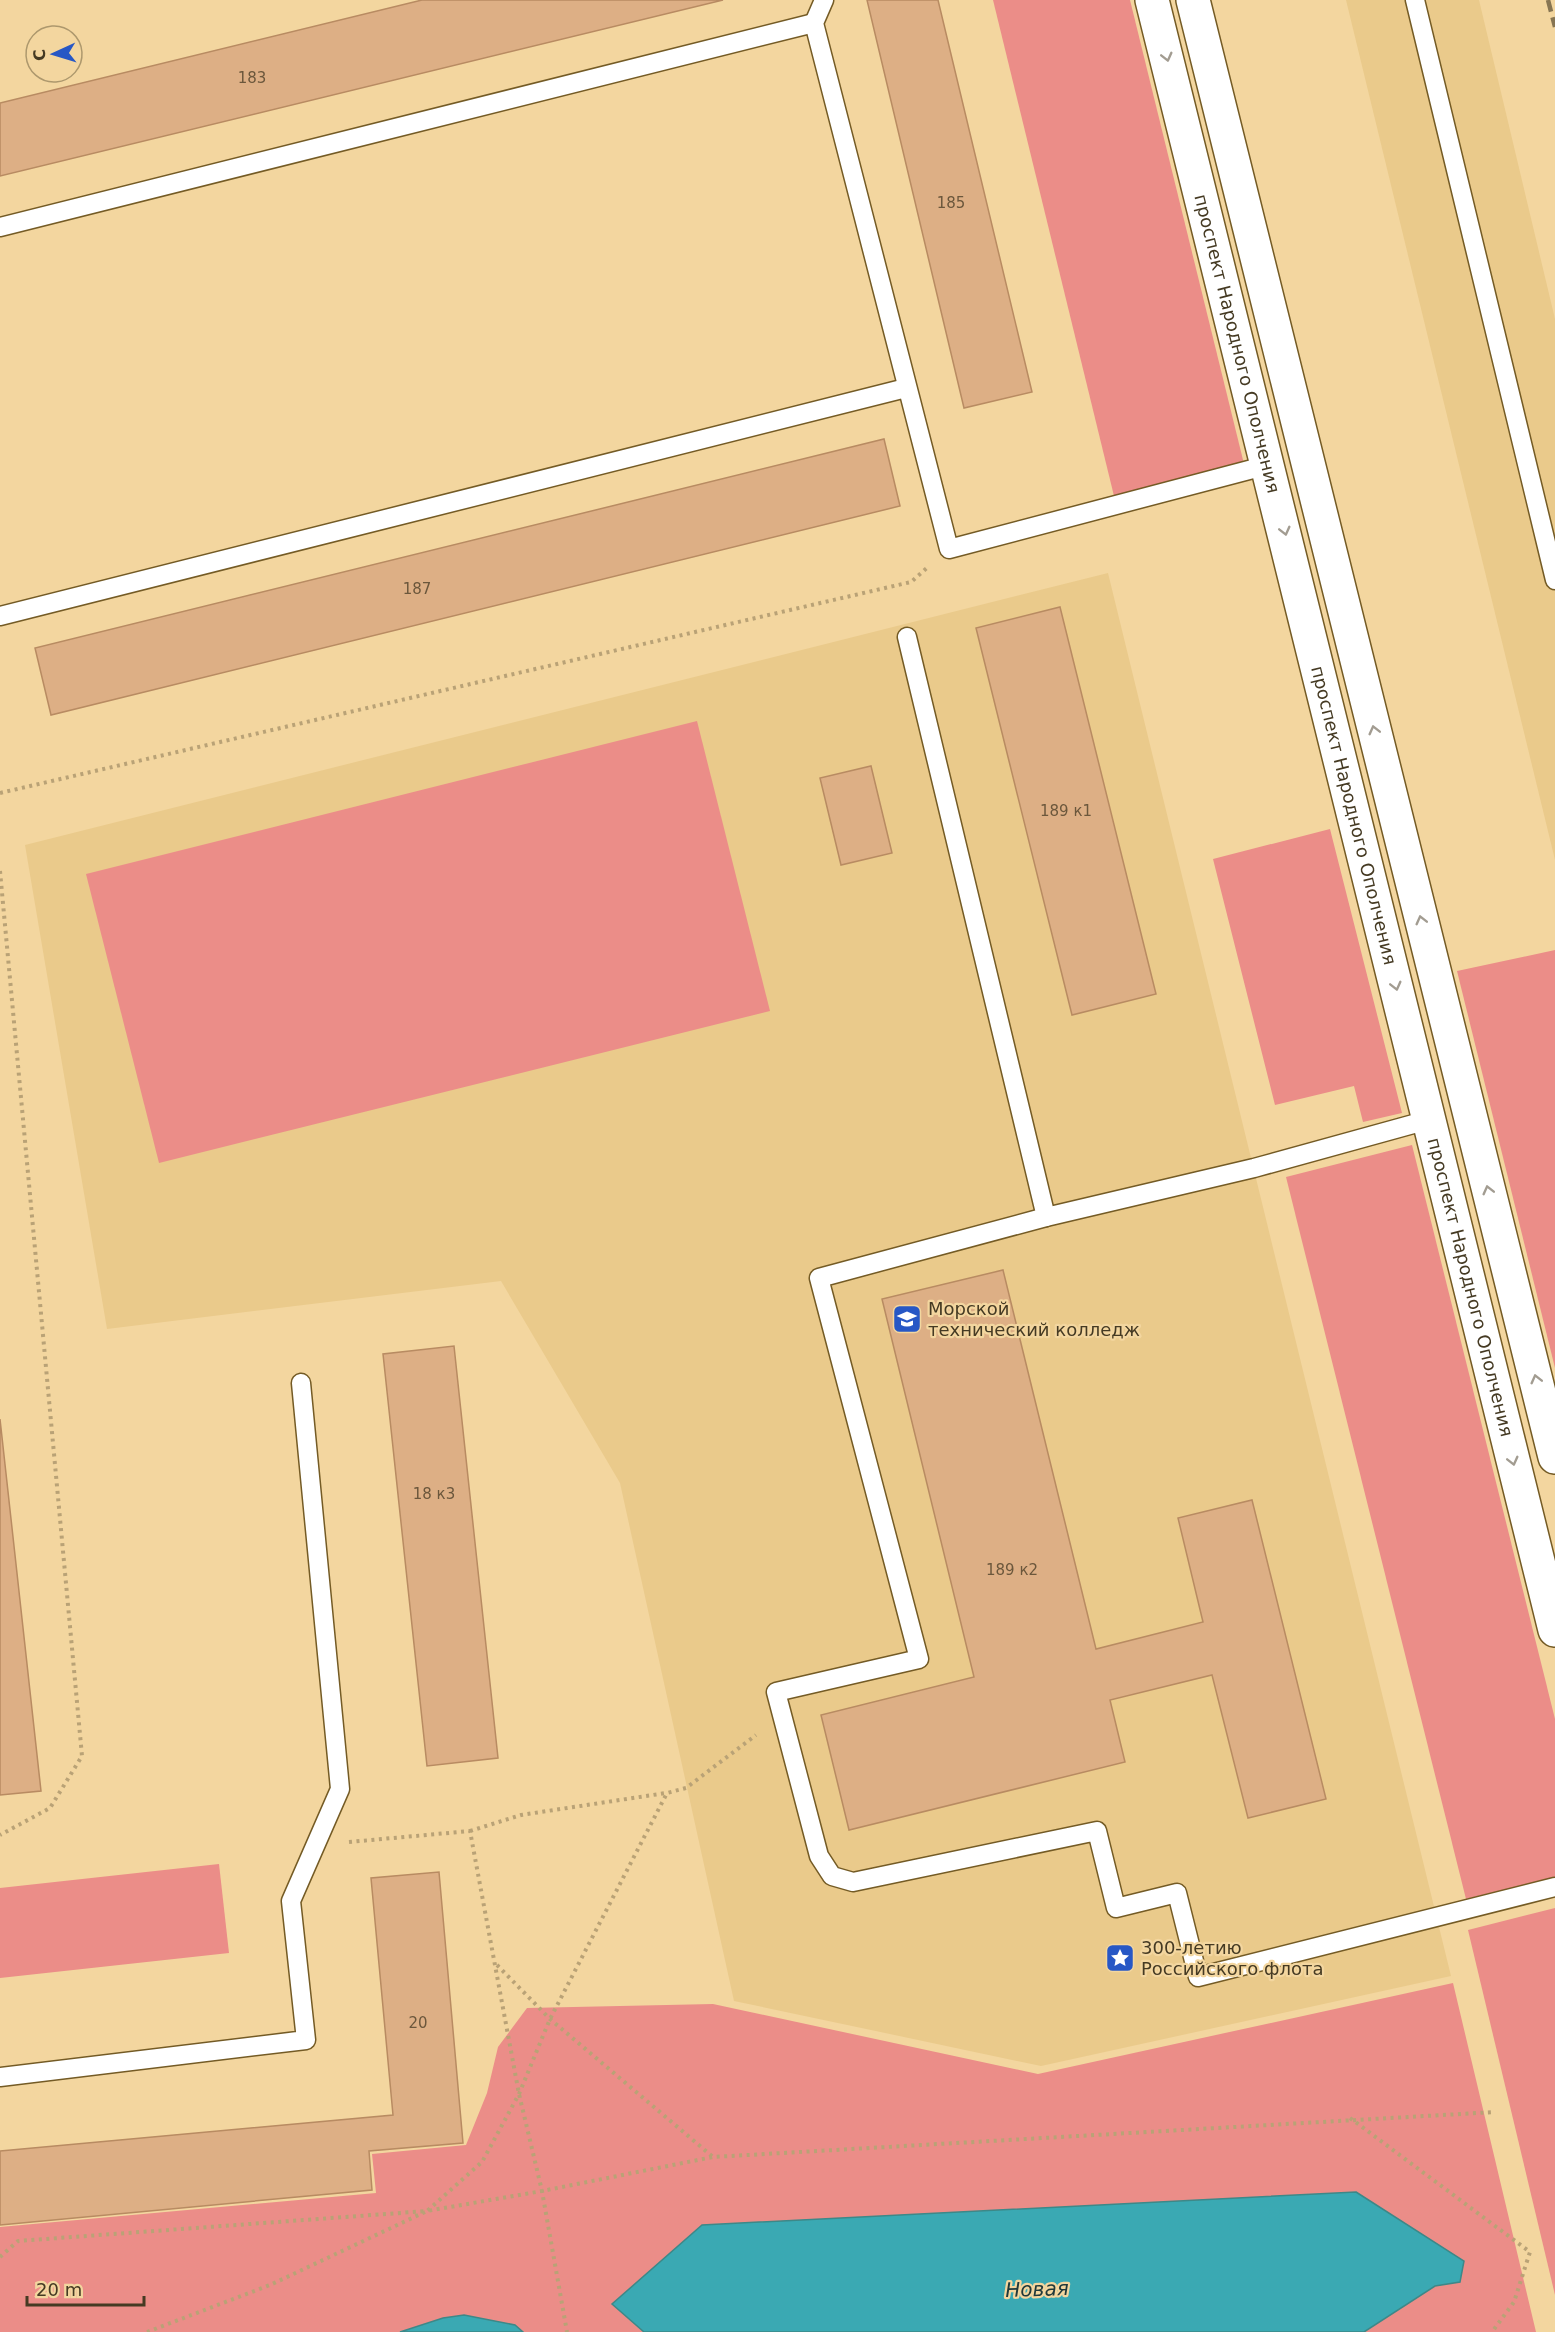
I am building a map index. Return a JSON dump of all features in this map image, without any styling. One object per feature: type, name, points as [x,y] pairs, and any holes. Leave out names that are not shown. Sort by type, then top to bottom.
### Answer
[{"type":"main road","name":"проспект Народного Ополчения","points":[[1152,0],[1555,1630]]},
{"type":"main road","points":[[1193,0],[1555,1457]]},
{"type":"lane","points":[[825,0],[814,22],[949,549],[1268,465]]},
{"type":"lane","points":[[1415,0],[1555,580]]},
{"type":"lane","points":[[0,226],[814,22]]},
{"type":"lane","points":[[0,616],[906,388]]},
{"type":"lane","points":[[907,637],[1046,1217]]},
{"type":"lane","points":[[1428,1120],[1254,1168],[1046,1217],[819,1278],[919,1659],[776,1692],[819,1856],[832,1876],[853,1882],[1097,1832],[1116,1908],[1177,1893],[1198,1977],[1555,1887]]},
{"type":"lane","points":[[0,2077],[306,2040],[291,1901],[340,1789],[301,1383]]},
{"type":"path","points":[[0,793],[911,582]]},
{"type":"path","points":[[0,871],[82,1756],[50,1808],[0,1835]]},
{"type":"path","points":[[316,1845],[470,1831],[521,1815],[667,1793],[686,1788],[782,1716]]},
{"type":"path","points":[[147,2332],[270,2285],[427,2211],[482,2162],[519,2094],[550,2019],[667,1793]]},
{"type":"path","points":[[470,1831],[519,2094],[542,2191],[567,2332]]},
{"type":"path","points":[[496,1964],[550,2019],[713,2157]]},
{"type":"path","points":[[0,2257],[18,2241],[427,2211],[713,2157],[1350,2118],[1495,2112]]},
{"type":"path","points":[[1350,2118],[1530,2252],[1514,2302],[1492,2332]]},
{"type":"shaded area","points":[[993,0],[1130,0],[1244,464],[1114,496]]},
{"type":"shaded area","points":[[1346,0],[1479,0],[1555,319],[1555,860]]},
{"type":"shaded area","name":"Морской технический колледж","points":[[1108,573],[1451,1976],[1041,2066],[734,2001],[620,1483],[501,1281],[107,1329],[25,845]]},
{"type":"shaded area","points":[[697,721],[770,1011],[159,1163],[86,874]]},
{"type":"shaded area","points":[[1330,829],[1402,1113],[1363,1122],[1354,1086],[1275,1105],[1213,859]]},
{"type":"shaded area","points":[[1555,950],[1555,1368],[1457,971]]},
{"type":"shaded area","points":[[1412,1145],[1555,1719],[1555,1877],[1466,1899],[1286,1177]]},
{"type":"shaded area","points":[[219,1864],[229,1953],[0,1978],[0,1888]]},
{"type":"shaded area","points":[[1555,1908],[1555,2295],[1468,1930]]},
{"type":"shaded area","points":[[1453,1983],[1536,2332],[0,2332],[0,2227],[376,2193],[372,2154],[466,2145],[487,2093],[498,2047],[527,2008],[713,2004],[1038,2074]]},
{"type":"water","name":"Новая","points":[[1356,2192],[1464,2261],[1460,2282],[1435,2286],[1364,2332],[644,2332],[612,2304],[702,2225]]},
{"type":"water","points":[[464,2315],[515,2325],[523,2332],[400,2332],[443,2318]]},
{"type":"building","points":[[422,0],[723,0],[0,176],[0,103]]},
{"type":"building","points":[[867,0],[938,0],[1032,392],[964,408]]},
{"type":"building","points":[[884,439],[900,506],[51,715],[35,648]]},
{"type":"building","points":[[1060,607],[1156,994],[1072,1015],[976,628]]},
{"type":"building","points":[[871,766],[892,853],[841,865],[820,778]]},
{"type":"building","points":[[1003,1270],[1096,1649],[1203,1622],[1178,1518],[1252,1500],[1326,1799],[1248,1818],[1212,1675],[1110,1700],[1125,1762],[849,1830],[821,1715],[974,1677],[882,1299]]},
{"type":"building","points":[[454,1346],[498,1758],[427,1766],[383,1354]]},
{"type":"building","points":[[0,1419],[41,1791],[0,1795]]},
{"type":"building","points":[[439,1872],[463,2143],[369,2151],[372,2190],[0,2225],[0,2151],[393,2115],[371,1878]]},
{"type":"railway","points":[[1548,0],[1555,27]]},
{"type":"place","name":"Морской технический колледж","points":[[907,1319]]},
{"type":"place","name":"300-летию Российского флота","points":[[1120,1958]]}]
